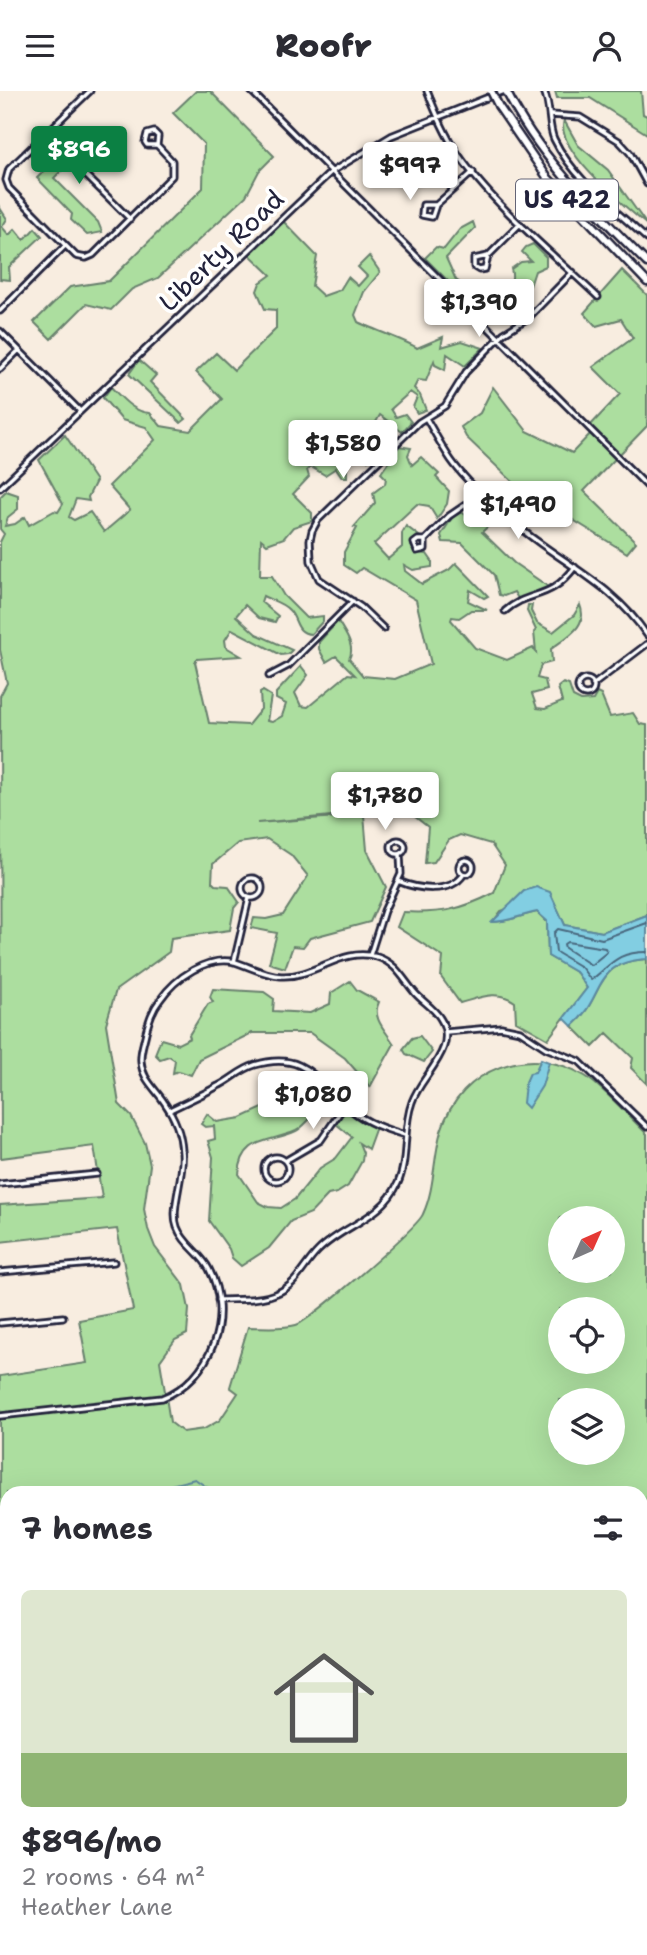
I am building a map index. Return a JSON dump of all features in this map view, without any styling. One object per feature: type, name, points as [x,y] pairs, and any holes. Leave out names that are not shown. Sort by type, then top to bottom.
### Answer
[{"type":"highway","name":"US 422","points":[[491,91],[547,177],[647,282]]},
{"type":"highway","name":"US 422","points":[[505,91],[560,174],[647,263]]},
{"type":"street","points":[[90,91],[9,169],[6,180],[9,188],[76,256],[86,258],[93,255],[172,176],[172,162],[157,145],[158,136],[153,132],[147,134],[147,145],[157,145]]},
{"type":"street","points":[[251,91],[647,486]]},
{"type":"street","points":[[427,91],[437,117],[458,154],[520,223],[598,297]]},
{"type":"street","name":"Liberty Road","points":[[0,488],[331,172],[382,140],[505,91]]},
{"type":"street","points":[[544,91],[554,138],[570,163],[647,239]]},
{"type":"street","points":[[551,115],[580,117],[619,141],[630,153],[647,184]]},
{"type":"street","points":[[46,135],[130,219]]},
{"type":"street","points":[[436,205],[423,205],[422,215],[432,217],[436,205],[473,172]]},
{"type":"street","points":[[488,256],[474,259],[474,267],[485,269],[488,256],[520,223]]},
{"type":"street","points":[[0,311],[65,246]]},
{"type":"street","points":[[384,629],[353,601],[319,579],[311,561],[312,531],[318,520],[426,418],[450,401],[466,372],[498,340],[527,318],[573,272]]},
{"type":"street","points":[[0,331],[80,411]]},
{"type":"street","points":[[0,369],[19,350]]},
{"type":"street","points":[[426,418],[454,464],[483,493],[532,537],[610,592],[647,635]]},
{"type":"street","points":[[425,540],[449,516],[483,493]]},
{"type":"street","points":[[505,611],[519,600],[553,590],[575,567]]},
{"type":"street","points":[[269,676],[288,666],[353,601]]},
{"type":"street","points":[[593,685],[591,681],[584,679],[578,689],[587,695],[593,685],[647,644]]},
{"type":"street","points":[[399,839],[405,844],[405,849],[400,854],[391,851],[391,843],[394,840],[399,839]]},
{"type":"street","points":[[370,955],[384,911],[402,869],[400,854]]},
{"type":"street","points":[[398,881],[422,888],[439,887],[470,873],[473,869],[468,861],[464,860],[459,865],[464,874]]},
{"type":"street","points":[[254,877],[262,883],[262,890],[259,896],[249,898],[244,894],[242,884],[247,878],[254,877]]},
{"type":"street","points":[[233,962],[249,898]]},
{"type":"street","points":[[0,1416],[150,1401],[176,1392],[194,1378],[208,1358],[216,1337],[218,1300],[210,1270],[180,1235],[176,1223],[183,1156],[178,1132],[170,1110],[146,1079],[141,1063],[152,1012],[170,988],[197,968],[212,962],[233,962],[264,973],[291,976],[317,970],[346,955],[370,955],[383,959],[398,970],[414,991],[438,1014],[446,1032],[441,1054],[414,1096],[405,1135],[404,1163],[392,1194],[378,1210],[330,1239],[298,1278],[280,1292],[265,1297],[218,1300]]},
{"type":"street","points":[[446,1032],[501,1027],[520,1031],[545,1048],[579,1061],[647,1127]]},
{"type":"street","points":[[170,1110],[221,1085],[247,1068],[273,1062],[296,1065],[311,1071],[323,1080],[345,1105],[377,1126],[405,1135]]},
{"type":"street","points":[[285,1161],[321,1140],[345,1105]]},
{"type":"street","points":[[278,1157],[285,1161],[288,1171],[285,1178],[278,1181],[268,1178],[264,1168],[267,1161],[278,1157]]},
{"type":"street","points":[[0,1184],[97,1174]]},
{"type":"street","points":[[0,1272],[114,1262]]},
{"type":"street","points":[[0,1323],[63,1317]]},
{"type":"green space","points":[[196,91],[210,91],[274,156],[259,171],[246,196],[158,278],[132,289],[111,310],[86,304],[51,339],[34,322],[70,287],[109,281],[203,188],[204,144],[173,113]]},
{"type":"green space","points":[[555,91],[641,91],[643,114],[647,116],[647,134],[590,98],[557,98]]},
{"type":"green space","points":[[564,120],[578,145],[608,170],[647,225],[608,191],[580,161],[564,132]]},
{"type":"green space","points":[[60,156],[68,164],[54,178],[98,222],[102,232],[87,235],[71,220],[72,214],[37,178]]},
{"type":"green space","points":[[0,208],[7,219],[2,227],[9,235],[15,229],[24,240],[35,228],[42,236],[9,267],[10,280],[0,279]]},
{"type":"green space","points":[[281,219],[317,256],[312,286],[323,296],[340,290],[348,277],[358,286],[367,276],[358,267],[369,256],[380,272],[364,292],[355,315],[358,322],[417,348],[443,337],[441,347],[462,341],[483,348],[465,366],[447,354],[445,370],[435,365],[434,361],[426,381],[418,380],[414,388],[426,410],[417,413],[413,407],[417,397],[410,392],[391,409],[396,417],[405,414],[411,422],[402,432],[380,415],[376,422],[385,430],[396,432],[394,437],[385,449],[368,460],[370,449],[380,443],[379,436],[366,437],[357,442],[342,460],[347,469],[347,477],[342,477],[336,468],[325,475],[311,467],[307,470],[309,477],[293,494],[312,513],[312,521],[293,527],[284,538],[267,544],[261,539],[260,576],[272,576],[284,596],[306,618],[323,616],[323,621],[311,634],[306,633],[299,628],[284,605],[263,596],[261,602],[278,616],[275,622],[259,618],[245,605],[236,616],[256,634],[292,650],[281,655],[232,629],[225,640],[226,647],[241,656],[197,659],[195,662],[209,723],[248,725],[261,709],[260,693],[263,691],[271,696],[267,721],[272,722],[282,716],[286,704],[276,699],[276,693],[301,666],[308,675],[295,693],[301,706],[308,707],[348,674],[355,675],[336,656],[326,662],[319,649],[319,642],[338,621],[350,644],[349,659],[363,676],[395,679],[431,664],[416,600],[362,568],[356,573],[344,565],[344,552],[357,528],[354,527],[375,503],[373,493],[385,484],[386,478],[381,473],[399,446],[411,448],[408,455],[412,465],[421,457],[439,474],[436,477],[449,491],[447,504],[437,519],[429,506],[417,504],[374,544],[388,559],[402,547],[402,533],[406,526],[419,536],[411,546],[417,553],[427,554],[432,561],[432,567],[413,570],[404,565],[405,571],[422,584],[449,570],[456,563],[488,596],[484,598],[470,590],[468,601],[487,610],[471,610],[459,618],[452,617],[451,620],[475,648],[507,660],[533,648],[536,652],[536,630],[527,611],[528,605],[532,605],[531,611],[537,623],[553,632],[574,615],[580,605],[582,613],[579,625],[551,649],[552,662],[541,665],[537,678],[545,680],[547,690],[532,694],[537,708],[545,709],[562,702],[558,687],[563,683],[569,685],[573,697],[581,701],[593,700],[597,693],[601,695],[610,717],[633,713],[640,724],[647,725],[647,915],[602,932],[565,925],[550,893],[501,911],[493,922],[537,912],[547,922],[548,956],[577,973],[587,988],[548,1039],[516,1021],[515,1002],[508,998],[495,995],[460,1003],[441,977],[443,957],[397,927],[403,912],[450,910],[494,893],[505,865],[491,844],[460,835],[449,840],[434,862],[425,863],[428,827],[405,809],[257,823],[364,815],[367,850],[386,887],[370,922],[310,938],[303,947],[293,946],[285,968],[269,963],[277,933],[251,928],[254,918],[266,919],[283,915],[308,876],[291,855],[267,839],[238,843],[213,864],[212,882],[215,885],[228,886],[239,902],[234,908],[230,930],[171,938],[169,952],[116,990],[106,1024],[119,1104],[131,1116],[145,1143],[150,1165],[144,1209],[148,1229],[155,1247],[184,1285],[189,1309],[187,1334],[175,1340],[160,1361],[170,1422],[183,1432],[204,1429],[220,1420],[238,1393],[230,1387],[248,1327],[285,1327],[305,1320],[403,1236],[423,1214],[432,1183],[441,1131],[450,1109],[464,1091],[481,1077],[500,1067],[542,1061],[564,1066],[585,1076],[647,1134],[647,1486],[0,1486],[0,1376],[87,1363],[79,1320],[133,1310],[117,1229],[0,1242],[0,1205],[102,1198],[94,1146],[1,1158],[0,696],[7,683],[0,650],[0,542],[4,534],[0,529],[0,497],[6,491],[18,495],[18,509],[8,517],[5,526],[15,524],[25,517],[29,525],[54,511],[58,512],[63,504],[39,460],[65,435],[96,481],[88,497],[89,501],[76,499],[69,517],[74,520],[90,512],[104,532],[130,510],[109,486],[155,440],[146,427],[122,420],[103,398],[111,387],[133,407],[150,413],[161,426],[190,431],[222,399],[196,372],[216,353],[234,370],[276,329],[276,310],[265,309],[257,291],[260,283],[271,275],[247,252]]},
{"type":"green space","points":[[473,222],[475,228],[446,258],[456,280],[489,303],[492,296],[489,283],[492,282],[498,294],[506,290],[512,277],[511,269],[521,262],[531,261],[522,252],[526,247],[533,244],[546,257],[546,266],[535,271],[530,286],[518,296],[514,309],[493,313],[489,322],[425,258],[436,247],[444,249],[460,229]]},
{"type":"green space","points":[[622,270],[647,295],[647,426],[584,491],[636,542],[627,553],[516,485],[466,437],[461,427],[480,413],[493,387],[527,431],[572,453],[592,432],[588,428],[620,394],[593,367],[633,338],[621,319],[596,326],[584,313]]},
{"type":"green space","points":[[139,360],[156,375],[150,382],[186,419],[181,423],[129,374]]},
{"type":"green space","points":[[486,498],[497,510],[495,520],[482,532],[514,563],[553,590],[519,600],[514,592],[499,595],[494,575],[462,543],[443,542],[441,535],[454,515],[461,512],[472,518],[484,519],[486,515],[475,510],[474,506]]},
{"type":"green space","points":[[647,959],[647,1084],[631,1068],[633,1058],[607,1033],[593,1047],[572,1026],[583,1015],[608,974],[616,967],[629,962]]},
{"type":"green space","points":[[350,981],[357,990],[379,1002],[378,1019],[394,1044],[370,1087],[345,1058],[310,1033],[252,1033],[199,1059],[191,1075],[179,1071],[173,1073],[175,1060],[169,1056],[160,1059],[155,1054],[161,1039],[178,1044],[190,1038],[189,1035],[208,1004],[213,1002],[210,997],[213,989],[264,992],[274,999],[273,1011],[310,1013],[330,1004],[331,993]]},
{"type":"green space","points":[[420,1036],[432,1052],[424,1062],[406,1054],[403,1049],[412,1038]]},
{"type":"green space","points":[[318,1085],[327,1094],[331,1110],[329,1112],[317,1113],[296,1131],[251,1147],[241,1162],[239,1174],[258,1202],[268,1207],[281,1208],[295,1199],[320,1168],[336,1158],[352,1137],[335,1123],[344,1111],[349,1111],[376,1127],[368,1149],[359,1143],[363,1153],[362,1161],[348,1186],[328,1195],[311,1213],[291,1221],[269,1248],[241,1266],[232,1258],[229,1249],[209,1221],[213,1157],[208,1141],[215,1139],[214,1126],[205,1127],[201,1124],[207,1114],[217,1122],[241,1118],[291,1095],[302,1096]]},
{"type":"water","points":[[536,887],[550,892],[565,925],[602,932],[647,915],[647,959],[616,967],[608,974],[583,1015],[572,1026],[564,1018],[587,988],[577,973],[548,956],[547,921],[537,912],[492,922],[524,891]]},
{"type":"water","points":[[541,1059],[549,1062],[542,1086],[528,1108],[523,1103],[525,1084]]},
{"type":"waterway","points":[[171,1485],[195,1479],[205,1486]]}]
